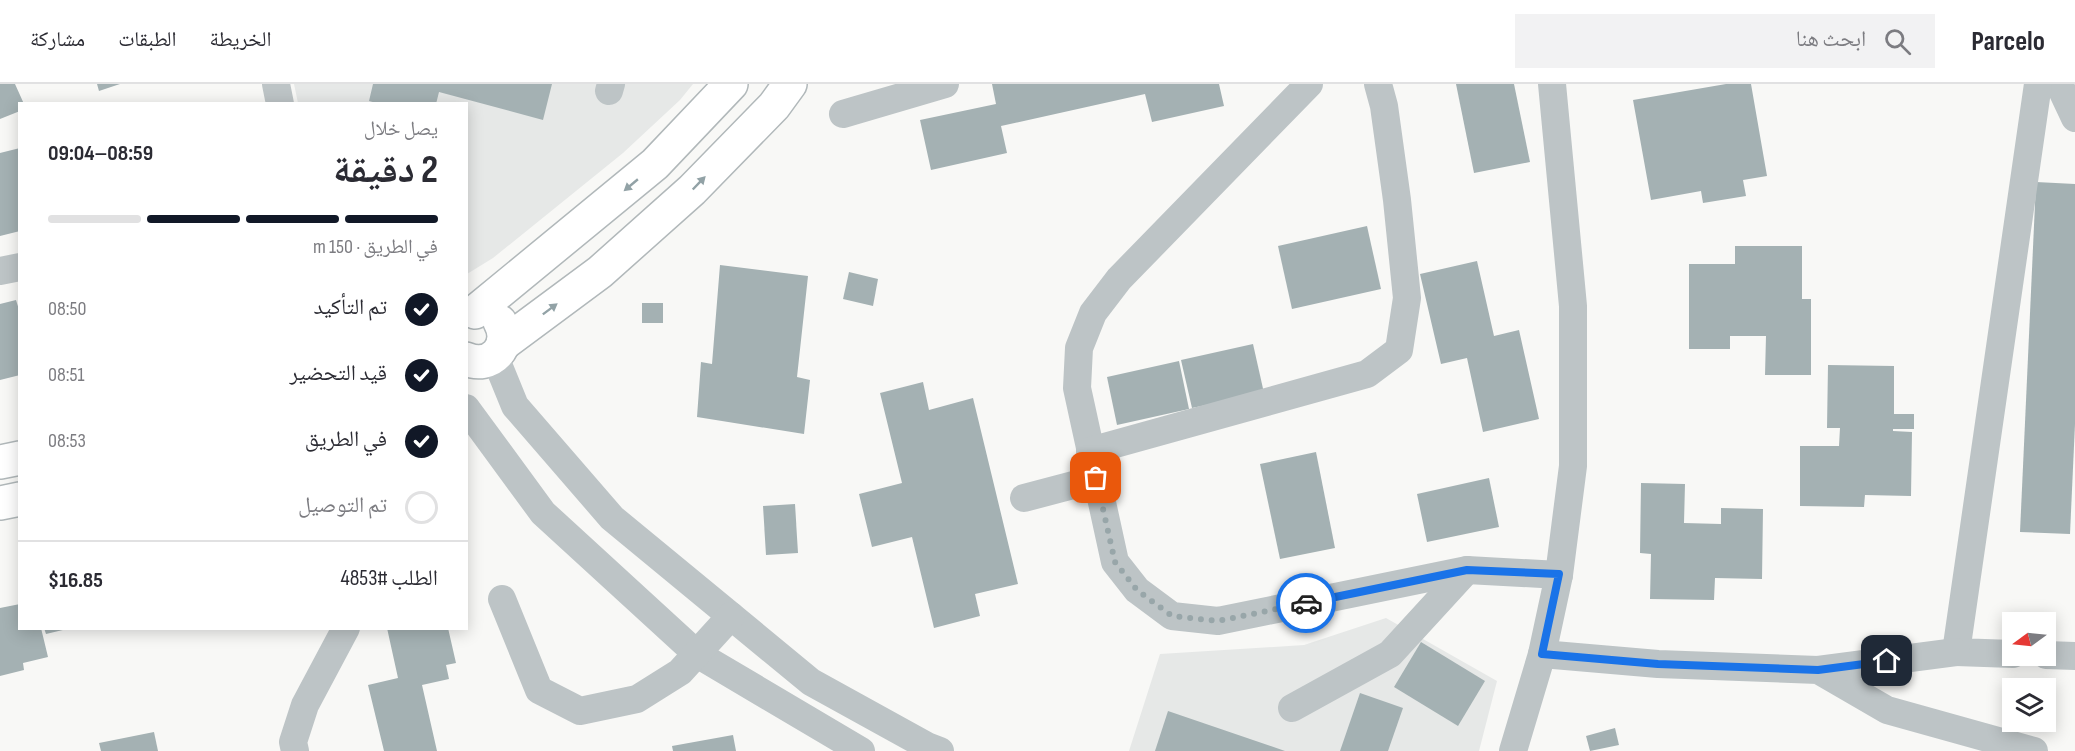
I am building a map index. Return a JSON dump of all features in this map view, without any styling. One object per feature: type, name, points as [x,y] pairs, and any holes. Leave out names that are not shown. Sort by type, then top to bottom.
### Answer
[{"type":"main road","points":[[471,313],[655,164],[731,84]]},
{"type":"main road","points":[[482,358],[600,272],[692,190],[774,106],[790,84]]},
{"type":"main road","points":[[471,313],[492,314],[499,320],[504,336],[482,358]]},
{"type":"main road","points":[[0,462],[18,458]]},
{"type":"main road","points":[[0,503],[18,499]]},
{"type":"street","points":[[276,84],[280,102]]},
{"type":"street","points":[[843,114],[945,84]]},
{"type":"street","points":[[1309,84],[1119,279],[1093,313],[1079,348],[1077,388],[1115,562],[1137,590],[1172,616],[1218,621],[1467,570],[1559,574]]},
{"type":"street","points":[[1090,451],[1367,374],[1400,350],[1407,298],[1397,200],[1384,106],[1378,84]]},
{"type":"street","points":[[1513,751],[1542,654],[1559,574],[1573,466],[1573,306],[1552,84]]},
{"type":"street","points":[[1956,652],[2038,84]]},
{"type":"street","points":[[2059,84],[2075,118]]},
{"type":"street","points":[[0,271],[18,267]]},
{"type":"street","points":[[482,358],[515,405],[612,518],[811,682],[940,751]]},
{"type":"street","points":[[468,411],[543,513],[697,654],[861,751]]},
{"type":"street","points":[[1024,498],[1096,478]]},
{"type":"street","points":[[1292,708],[1390,654],[1467,570]]},
{"type":"street","points":[[502,599],[539,690],[580,711],[636,699],[680,672],[731,616]]},
{"type":"street","points":[[295,751],[293,742],[305,705],[345,630]]},
{"type":"street","points":[[1542,654],[1658,664],[1818,670],[1956,652],[2002,654]]},
{"type":"street","points":[[2056,655],[2075,656]]},
{"type":"street","points":[[1818,670],[1887,710],[2034,751]]},
{"type":"shaded area","points":[[294,84],[693,84],[680,100],[623,153],[493,258],[468,273],[468,102],[298,102]]},
{"type":"shaded area","points":[[1386,618],[1497,681],[1479,751],[1129,751],[1160,654],[1304,645]]},
{"type":"building","points":[[0,84],[15,84],[23,102],[18,102],[18,112],[0,119]]},
{"type":"building","points":[[97,84],[120,84],[99,91]]},
{"type":"building","points":[[373,84],[552,84],[543,120],[439,92],[436,102],[369,101]]},
{"type":"building","points":[[992,84],[1219,84],[1224,106],[1152,122],[1145,94],[1001,126],[1007,153],[931,170],[920,120],[996,104]]},
{"type":"building","points":[[1456,84],[1514,84],[1530,162],[1474,173]]},
{"type":"building","points":[[1726,84],[1751,84],[1767,176],[1743,180],[1746,196],[1703,203],[1701,191],[1651,200],[1633,100]]},
{"type":"building","points":[[18,148],[18,232],[0,236],[0,153]]},
{"type":"building","points":[[2036,182],[2075,184],[2075,424],[2070,534],[2020,532]]},
{"type":"building","points":[[1367,226],[1381,289],[1292,309],[1278,246]]},
{"type":"building","points":[[1735,246],[1802,246],[1802,299],[1811,299],[1811,375],[1765,375],[1766,336],[1730,336],[1730,349],[1689,349],[1689,264],[1735,264]]},
{"type":"building","points":[[1477,261],[1494,336],[1519,330],[1539,419],[1483,432],[1467,358],[1441,364],[1420,274]]},
{"type":"building","points":[[720,265],[808,276],[797,377],[810,380],[804,434],[697,417],[701,362],[712,364]]},
{"type":"building","points":[[849,272],[878,279],[873,306],[843,299]]},
{"type":"building","points":[[16,300],[18,306],[18,376],[0,380],[0,304]]},
{"type":"building","points":[[642,303],[663,303],[663,323],[642,323]]},
{"type":"building","points":[[1253,344],[1264,393],[1192,408],[1181,360]]},
{"type":"building","points":[[1179,361],[1189,409],[1117,425],[1107,377]]},
{"type":"building","points":[[1828,365],[1894,366],[1894,414],[1914,414],[1914,429],[1893,429],[1893,431],[1912,432],[1911,496],[1865,495],[1864,507],[1800,506],[1800,446],[1839,446],[1840,428],[1827,428]]},
{"type":"building","points":[[923,382],[929,410],[973,398],[1018,584],[975,594],[980,616],[934,628],[912,537],[872,547],[859,494],[902,483],[880,393]]},
{"type":"building","points":[[1316,452],[1335,548],[1280,559],[1260,464]]},
{"type":"building","points":[[1489,478],[1499,527],[1427,542],[1417,494]]},
{"type":"building","points":[[1641,483],[1685,484],[1684,523],[1721,524],[1721,508],[1763,509],[1762,579],[1715,578],[1714,600],[1650,599],[1651,554],[1640,553]]},
{"type":"building","points":[[795,504],[798,553],[766,555],[763,506]]},
{"type":"building","points":[[18,604],[18,630],[41,630],[48,657],[23,663],[24,670],[0,676],[0,608]]},
{"type":"building","points":[[45,630],[63,630],[46,634]]},
{"type":"building","points":[[387,630],[448,630],[456,663],[446,665],[449,679],[422,685],[437,751],[384,751],[368,685],[398,678]]},
{"type":"building","points":[[1421,642],[1485,681],[1458,726],[1394,687]]},
{"type":"building","points":[[1360,693],[1403,708],[1388,751],[1340,751]]},
{"type":"building","points":[[1168,711],[1285,751],[1155,751]]},
{"type":"building","points":[[1615,728],[1619,745],[1590,751],[1586,736]]},
{"type":"building","points":[[154,732],[158,751],[101,751],[99,743]]},
{"type":"building","points":[[733,735],[736,751],[673,751],[672,746]]},
{"type":"way so far","points":[[1096,478],[1115,562],[1137,590],[1172,616],[1218,621],[1306,603]]},
{"type":"route","points":[[1306,603],[1467,570],[1559,574],[1542,654],[1658,664],[1818,670],[1887,661]]}]
